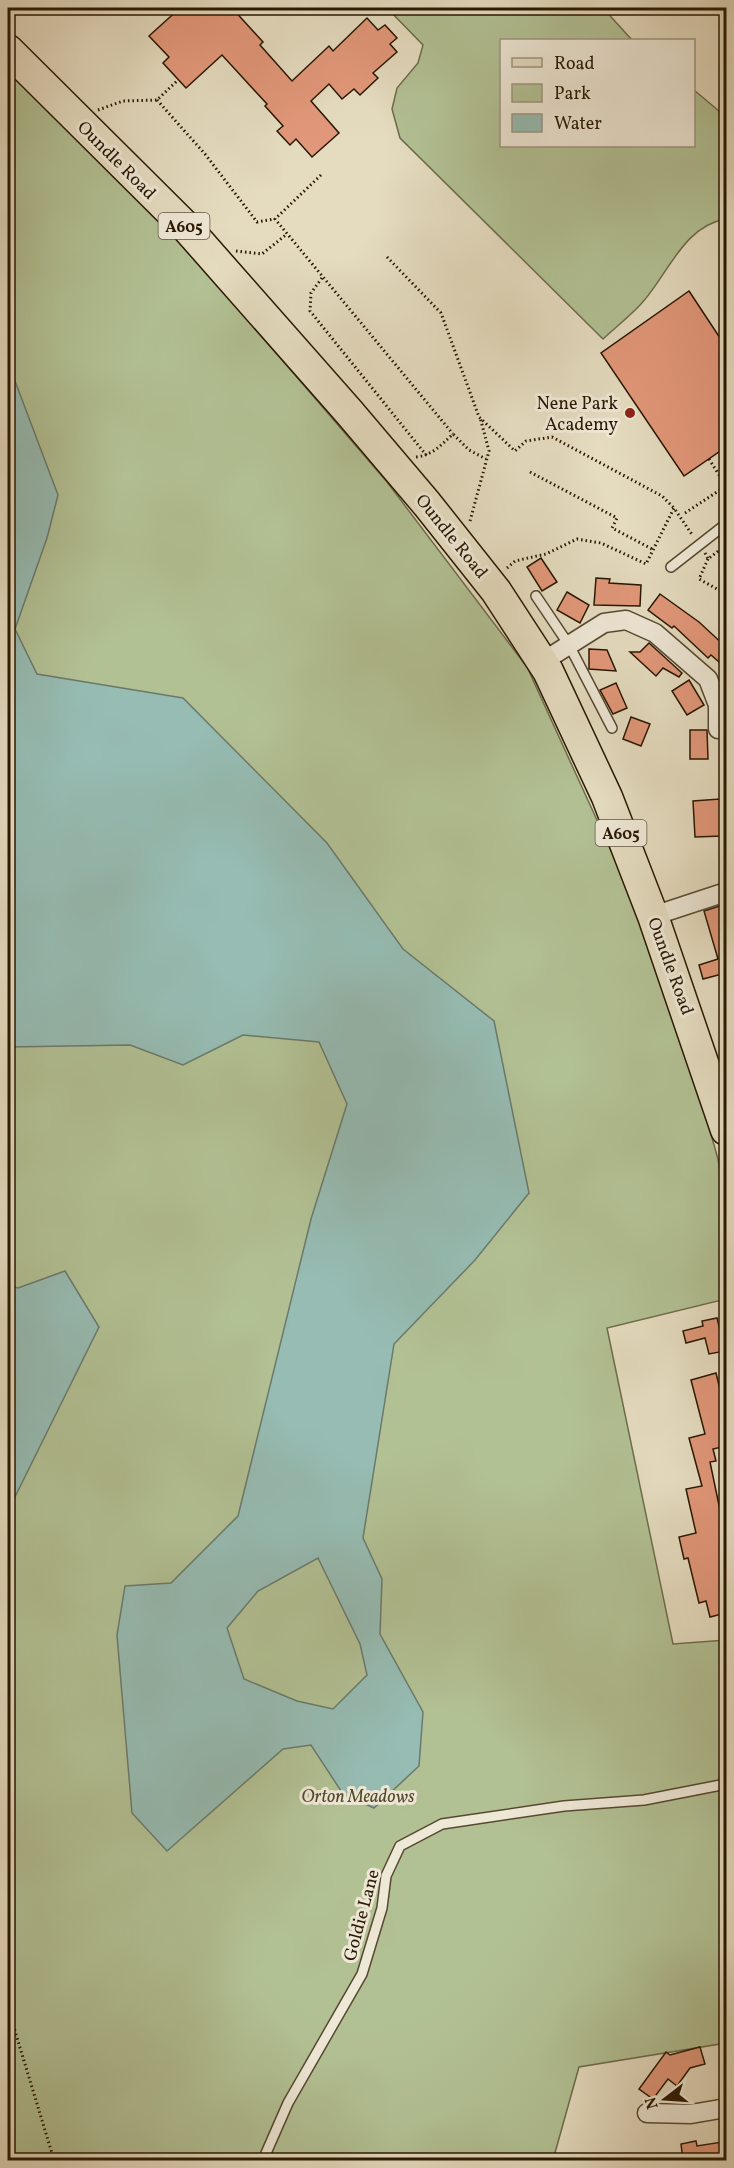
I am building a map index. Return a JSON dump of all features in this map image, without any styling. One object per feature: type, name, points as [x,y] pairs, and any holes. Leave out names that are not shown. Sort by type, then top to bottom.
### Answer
[{"type":"main road","name":"Oundle Road","points":[[8,50],[186,227],[349,412],[427,504],[496,591],[542,662],[607,797],[653,916],[726,1130]]},
{"type":"street","points":[[542,662],[604,623],[626,620],[655,633],[708,679],[722,706],[718,729]]},
{"type":"street","points":[[653,916],[726,892]]},
{"type":"street","points":[[647,2113],[691,2114],[726,2108]]},
{"type":"lane","points":[[671,567],[698,544],[726,525]]},
{"type":"lane","points":[[536,596],[568,645],[612,728]]},
{"type":"lane","name":"Goldie Lane","points":[[263,2160],[288,2103],[362,1974],[382,1908],[386,1876],[400,1846],[442,1824],[564,1806],[644,1800],[726,1784]]},
{"type":"path","points":[[92,112],[123,101],[156,100],[178,80]]},
{"type":"path","points":[[156,100],[206,154],[257,222],[275,219],[321,175]]},
{"type":"path","points":[[275,219],[453,434],[469,450],[486,459]]},
{"type":"path","points":[[387,257],[446,322],[487,439],[486,459],[468,527]]},
{"type":"path","points":[[322,278],[312,293],[310,311],[427,456]]},
{"type":"path","points":[[479,417],[515,451],[526,441],[552,437],[662,496],[674,507],[698,544]]},
{"type":"path","points":[[411,458],[427,456],[453,434]]},
{"type":"path","points":[[685,513],[726,486],[709,459]]},
{"type":"path","points":[[530,472],[616,518],[612,528],[654,550]]},
{"type":"path","points":[[502,574],[515,561],[546,554],[577,539],[601,543],[646,564],[674,507]]},
{"type":"path","points":[[708,559],[699,579],[726,594]]},
{"type":"path","points":[[8,2008],[54,2160]]},
{"type":"green space","points":[[387,8],[603,8],[631,39],[500,39],[500,147],[695,147],[695,91],[726,117],[726,219],[711,223],[687,241],[641,304],[603,339],[400,138],[392,109],[397,88],[418,63],[423,45]]},
{"type":"green space","name":"Orton Meadows","points":[[8,68],[180,241],[387,482],[527,667],[661,960],[718,1159],[726,1208],[726,1299],[607,1328],[673,1644],[726,1640],[726,2043],[579,2067],[553,2160],[8,2160]]},
{"type":"water","points":[[8,367],[58,495],[47,538],[15,629],[37,674],[183,698],[327,843],[403,949],[494,1021],[529,1193],[475,1260],[394,1344],[363,1538],[382,1579],[380,1634],[423,1712],[419,1766],[374,1808],[343,1794],[311,1745],[283,1749],[167,1851],[132,1813],[117,1635],[125,1586],[171,1583],[238,1516],[311,1219],[347,1104],[319,1042],[243,1035],[183,1065],[130,1045],[8,1047]],"holes":[[[318,1558],[360,1644],[367,1675],[333,1709],[297,1701],[244,1679],[227,1628],[258,1591]]]},
{"type":"water","points":[[65,1271],[99,1327],[8,1511],[8,1286],[18,1288]]},
{"type":"building","points":[[180,8],[232,8],[263,42],[260,45],[292,81],[329,46],[333,51],[367,18],[378,30],[385,25],[397,38],[390,44],[397,52],[373,73],[378,78],[360,95],[354,89],[342,99],[329,84],[311,101],[339,133],[312,157],[296,139],[290,145],[277,131],[283,126],[265,106],[267,104],[222,55],[186,88],[163,63],[169,57],[149,36]]},
{"type":"building","points":[[689,291],[726,347],[726,447],[684,476],[601,353]]},
{"type":"building","points":[[541,558],[557,582],[542,591],[527,567]]},
{"type":"building","points":[[596,578],[610,579],[609,583],[641,585],[640,606],[594,605]]},
{"type":"building","points":[[567,592],[589,605],[580,623],[557,610]]},
{"type":"building","points":[[660,594],[699,622],[726,647],[726,668],[711,655],[708,658],[674,626],[672,628],[648,610]]},
{"type":"building","points":[[649,643],[682,673],[679,677],[663,668],[656,676],[630,652],[640,652]]},
{"type":"building","points":[[589,649],[607,650],[616,671],[589,669]]},
{"type":"building","points":[[689,680],[704,705],[687,715],[672,691]]},
{"type":"building","points":[[616,683],[627,708],[613,714],[600,690]]},
{"type":"building","points":[[631,717],[650,724],[641,746],[623,739]]},
{"type":"building","points":[[690,730],[707,730],[708,759],[690,759]]},
{"type":"building","points":[[720,799],[722,836],[695,837],[693,801]]},
{"type":"building","points":[[726,904],[726,919],[723,920],[726,933],[726,975],[703,979],[699,965],[718,959],[704,911]]},
{"type":"building","points":[[717,1318],[725,1351],[709,1354],[705,1338],[686,1343],[683,1331],[703,1326],[702,1321]]},
{"type":"building","points":[[716,1373],[726,1414],[726,1419],[722,1420],[726,1446],[713,1449],[716,1461],[710,1462],[726,1539],[726,1572],[723,1572],[726,1588],[726,1613],[710,1617],[706,1601],[699,1603],[688,1558],[684,1559],[679,1537],[696,1533],[686,1489],[702,1486],[689,1438],[705,1434],[691,1380]]},
{"type":"building","points":[[700,2047],[705,2064],[690,2068],[677,2086],[668,2079],[653,2099],[639,2089],[666,2052],[670,2055]]},
{"type":"building","points":[[696,2141],[697,2146],[722,2142],[725,2160],[683,2160],[681,2144]]},
{"type":"place","name":"Nene Park Academy","points":[[630,413]]}]
